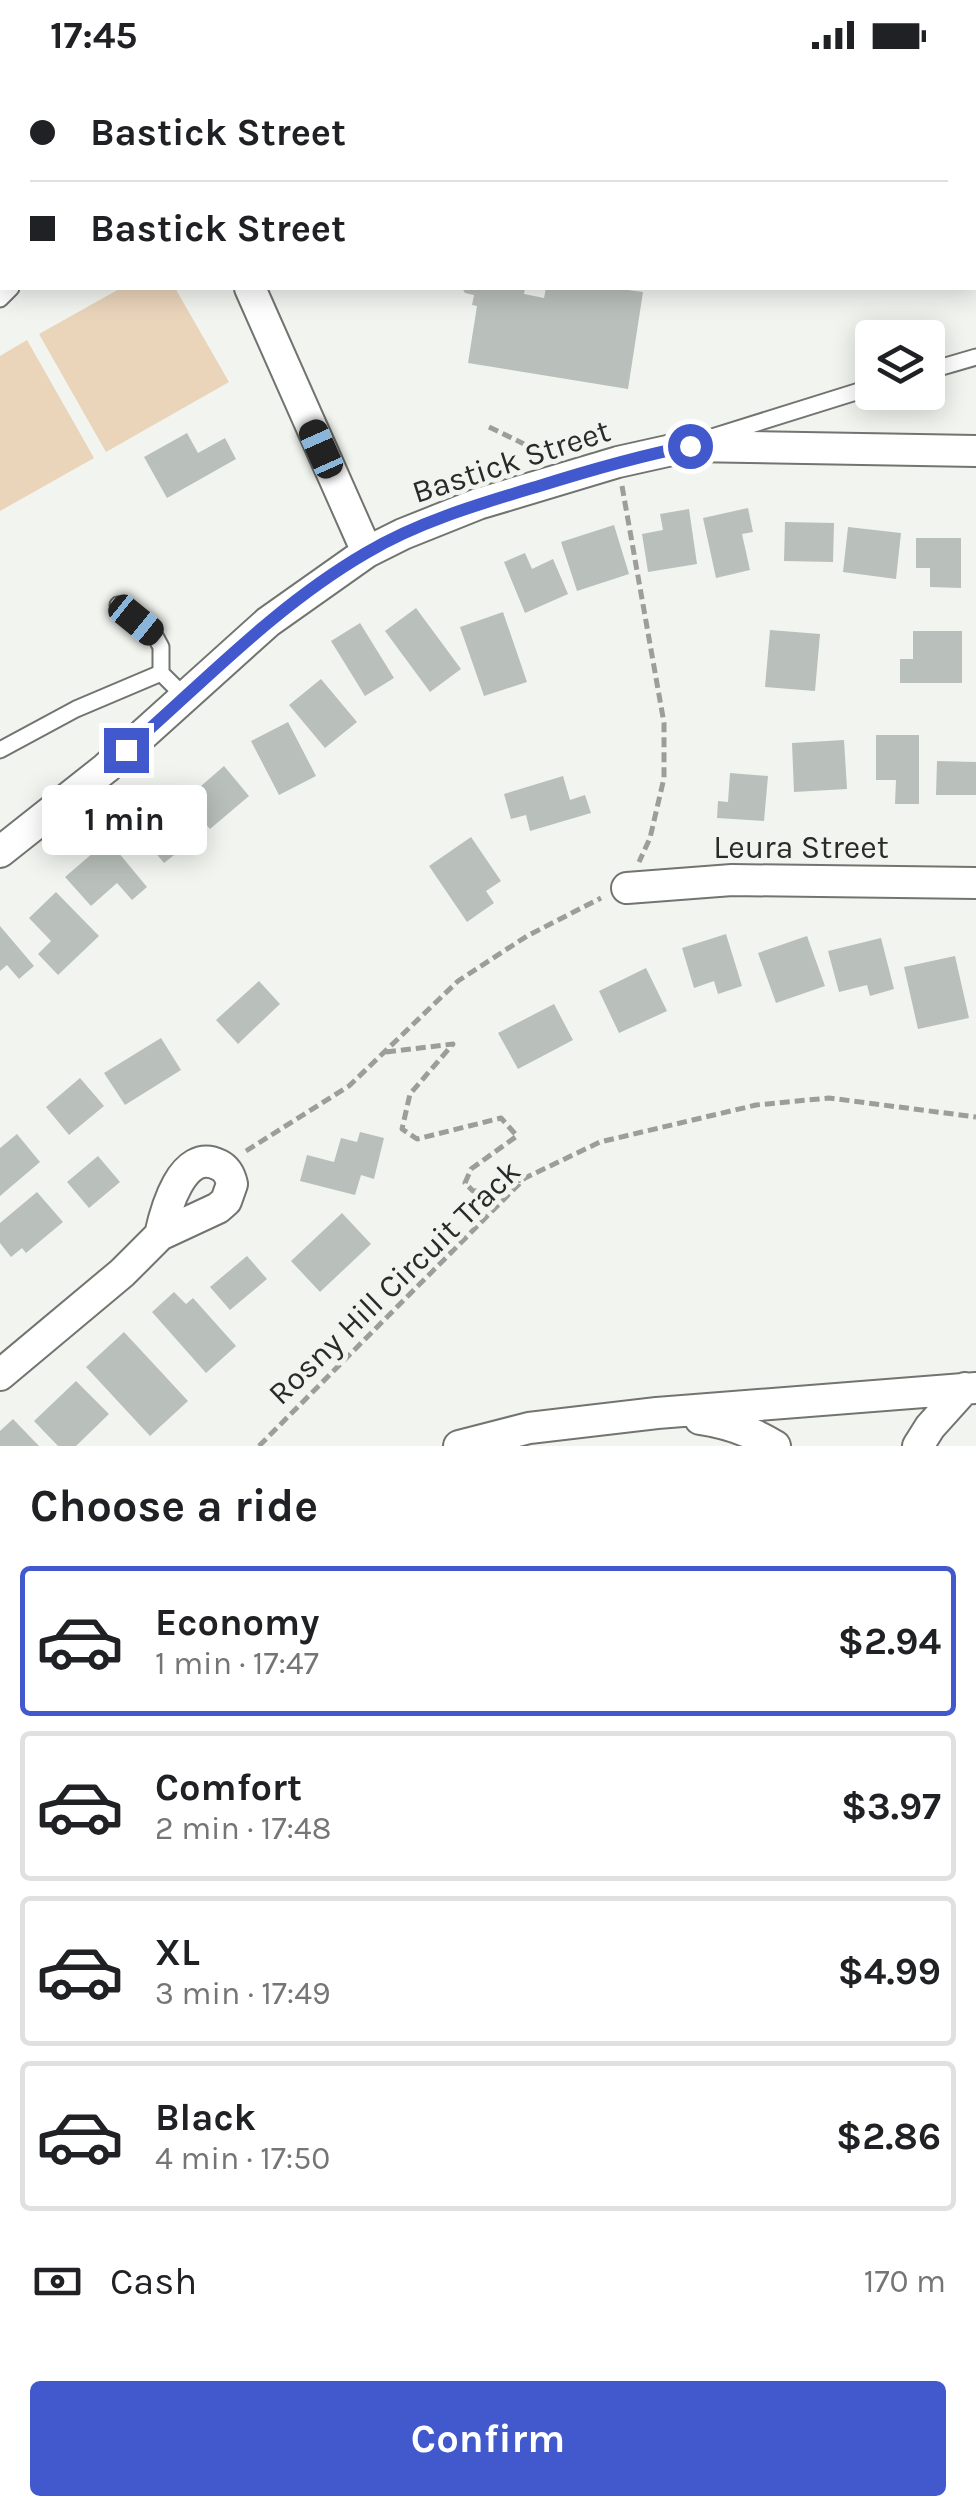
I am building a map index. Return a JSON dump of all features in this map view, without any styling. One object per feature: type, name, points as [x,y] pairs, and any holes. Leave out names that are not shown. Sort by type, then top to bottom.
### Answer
[{"type":"street","points":[[251,290],[368,552]]},
{"type":"street","name":"Bastick Street","points":[[0,852],[106,768],[268,622],[368,552],[478,504],[618,462],[690,446],[976,451]]},
{"type":"street","name":"Leura Street","points":[[626,888],[767,880],[976,883]]},
{"type":"street","points":[[0,1375],[122,1273],[160,1236],[226,1201],[232,1184],[224,1168],[214,1162],[186,1172],[168,1202],[160,1236]]},
{"type":"street","points":[[458,1446],[529,1428],[657,1413],[971,1388]]},
{"type":"street","points":[[918,1446],[930,1427],[971,1388]]},
{"type":"street","points":[[657,1413],[722,1422],[758,1435],[775,1446]]},
{"type":"lane","points":[[945,366],[976,357]]},
{"type":"lane","points":[[690,446],[855,392]]},
{"type":"lane","points":[[118,605],[154,634],[161,647],[161,674],[185,697]]},
{"type":"lane","points":[[0,750],[76,709],[161,674]]},
{"type":"path","points":[[489,427],[561,462],[570,476]]},
{"type":"path","points":[[224,1168],[261,1139],[349,1086],[458,981],[527,936],[626,888],[650,838],[664,778],[664,723],[618,462]]},
{"type":"path","points":[[383,1053],[453,1044],[410,1094],[402,1129],[417,1139],[501,1118],[517,1136],[471,1169],[464,1183],[473,1191],[496,1190],[525,1178]]},
{"type":"path","name":"Rosny Hill Circuit Track","points":[[259,1446],[525,1178],[600,1142],[756,1105],[830,1098],[976,1117]]},
{"type":"shaded area","points":[[117,290],[176,290],[229,382],[106,452],[39,334]]},
{"type":"shaded area","points":[[27,340],[94,458],[0,511],[0,356]]},
{"type":"building","points":[[463,290],[525,290],[524,294],[544,298],[546,290],[643,292],[628,389],[468,363],[477,306],[472,305],[474,295]]},
{"type":"building","points":[[187,433],[198,453],[225,438],[236,459],[167,498],[144,457]]},
{"type":"building","points":[[748,508],[753,532],[742,534],[750,570],[716,578],[703,518]]},
{"type":"building","points":[[689,509],[697,564],[648,572],[642,534],[663,530],[660,514]]},
{"type":"building","points":[[785,522],[834,523],[833,562],[784,561]]},
{"type":"building","points":[[614,525],[629,574],[577,591],[561,542]]},
{"type":"building","points":[[848,527],[901,533],[896,579],[843,572]]},
{"type":"building","points":[[916,538],[961,538],[961,588],[930,587],[930,568],[916,568]]},
{"type":"building","points":[[525,553],[532,569],[553,559],[568,594],[525,613],[504,562]]},
{"type":"building","points":[[416,608],[461,669],[430,692],[385,631]]},
{"type":"building","points":[[503,612],[527,682],[484,696],[460,627]]},
{"type":"building","points":[[360,623],[394,678],[365,696],[331,641]]},
{"type":"building","points":[[770,630],[820,634],[815,691],[765,687]]},
{"type":"building","points":[[913,631],[962,631],[962,683],[900,683],[900,659],[913,659]]},
{"type":"building","points":[[321,679],[357,722],[325,748],[289,705]]},
{"type":"building","points":[[288,722],[316,776],[279,795],[251,741]]},
{"type":"building","points":[[876,735],[919,735],[919,804],[895,804],[896,780],[876,780]]},
{"type":"building","points":[[844,740],[847,789],[794,792],[792,743]]},
{"type":"building","points":[[937,761],[976,762],[976,795],[936,795]]},
{"type":"building","points":[[224,766],[249,796],[210,829],[185,800]]},
{"type":"building","points":[[730,773],[768,776],[764,821],[717,818],[718,801],[728,802]]},
{"type":"building","points":[[563,776],[570,800],[585,795],[591,813],[530,831],[526,815],[511,819],[504,794]]},
{"type":"building","points":[[166,799],[197,837],[164,863],[133,826]]},
{"type":"building","points":[[471,837],[501,881],[486,891],[494,903],[467,922],[429,866]]},
{"type":"building","points":[[108,840],[147,887],[132,900],[117,883],[91,906],[65,877]]},
{"type":"building","points":[[56,892],[99,936],[58,975],[38,954],[51,941],[29,918]]},
{"type":"building","points":[[0,926],[34,966],[19,979],[7,965],[0,971]]},
{"type":"building","points":[[726,934],[742,986],[718,994],[714,981],[694,988],[682,948]]},
{"type":"building","points":[[807,936],[825,986],[776,1003],[758,953]]},
{"type":"building","points":[[881,938],[894,989],[870,996],[867,985],[839,992],[828,951]]},
{"type":"building","points":[[955,956],[969,1018],[918,1029],[904,967]]},
{"type":"building","points":[[646,968],[667,1011],[619,1033],[599,991]]},
{"type":"building","points":[[259,981],[280,1004],[238,1044],[216,1020]]},
{"type":"building","points":[[554,1004],[573,1040],[518,1069],[498,1033]]},
{"type":"building","points":[[161,1038],[181,1070],[125,1105],[104,1073]]},
{"type":"building","points":[[80,1078],[104,1106],[69,1135],[46,1107]]},
{"type":"building","points":[[360,1132],[384,1138],[374,1179],[361,1175],[355,1195],[300,1181],[307,1155],[334,1162],[341,1138],[357,1142]]},
{"type":"building","points":[[17,1134],[40,1162],[0,1196],[0,1148]]},
{"type":"building","points":[[98,1156],[120,1182],[89,1208],[67,1182]]},
{"type":"building","points":[[37,1192],[63,1222],[26,1253],[22,1248],[11,1257],[0,1243],[0,1223]]},
{"type":"building","points":[[342,1213],[371,1244],[320,1292],[291,1261]]},
{"type":"building","points":[[247,1256],[267,1279],[230,1310],[210,1287]]},
{"type":"building","points":[[174,1292],[186,1304],[193,1298],[236,1346],[206,1373],[152,1312]]},
{"type":"building","points":[[124,1332],[188,1401],[150,1436],[86,1367]]},
{"type":"building","points":[[76,1381],[109,1414],[76,1446],[58,1446],[34,1421]]},
{"type":"building","points":[[13,1419],[39,1446],[0,1446],[0,1431]]},
{"type":"route","points":[[126,750],[268,622],[368,552],[478,504],[618,462],[690,446]]}]
